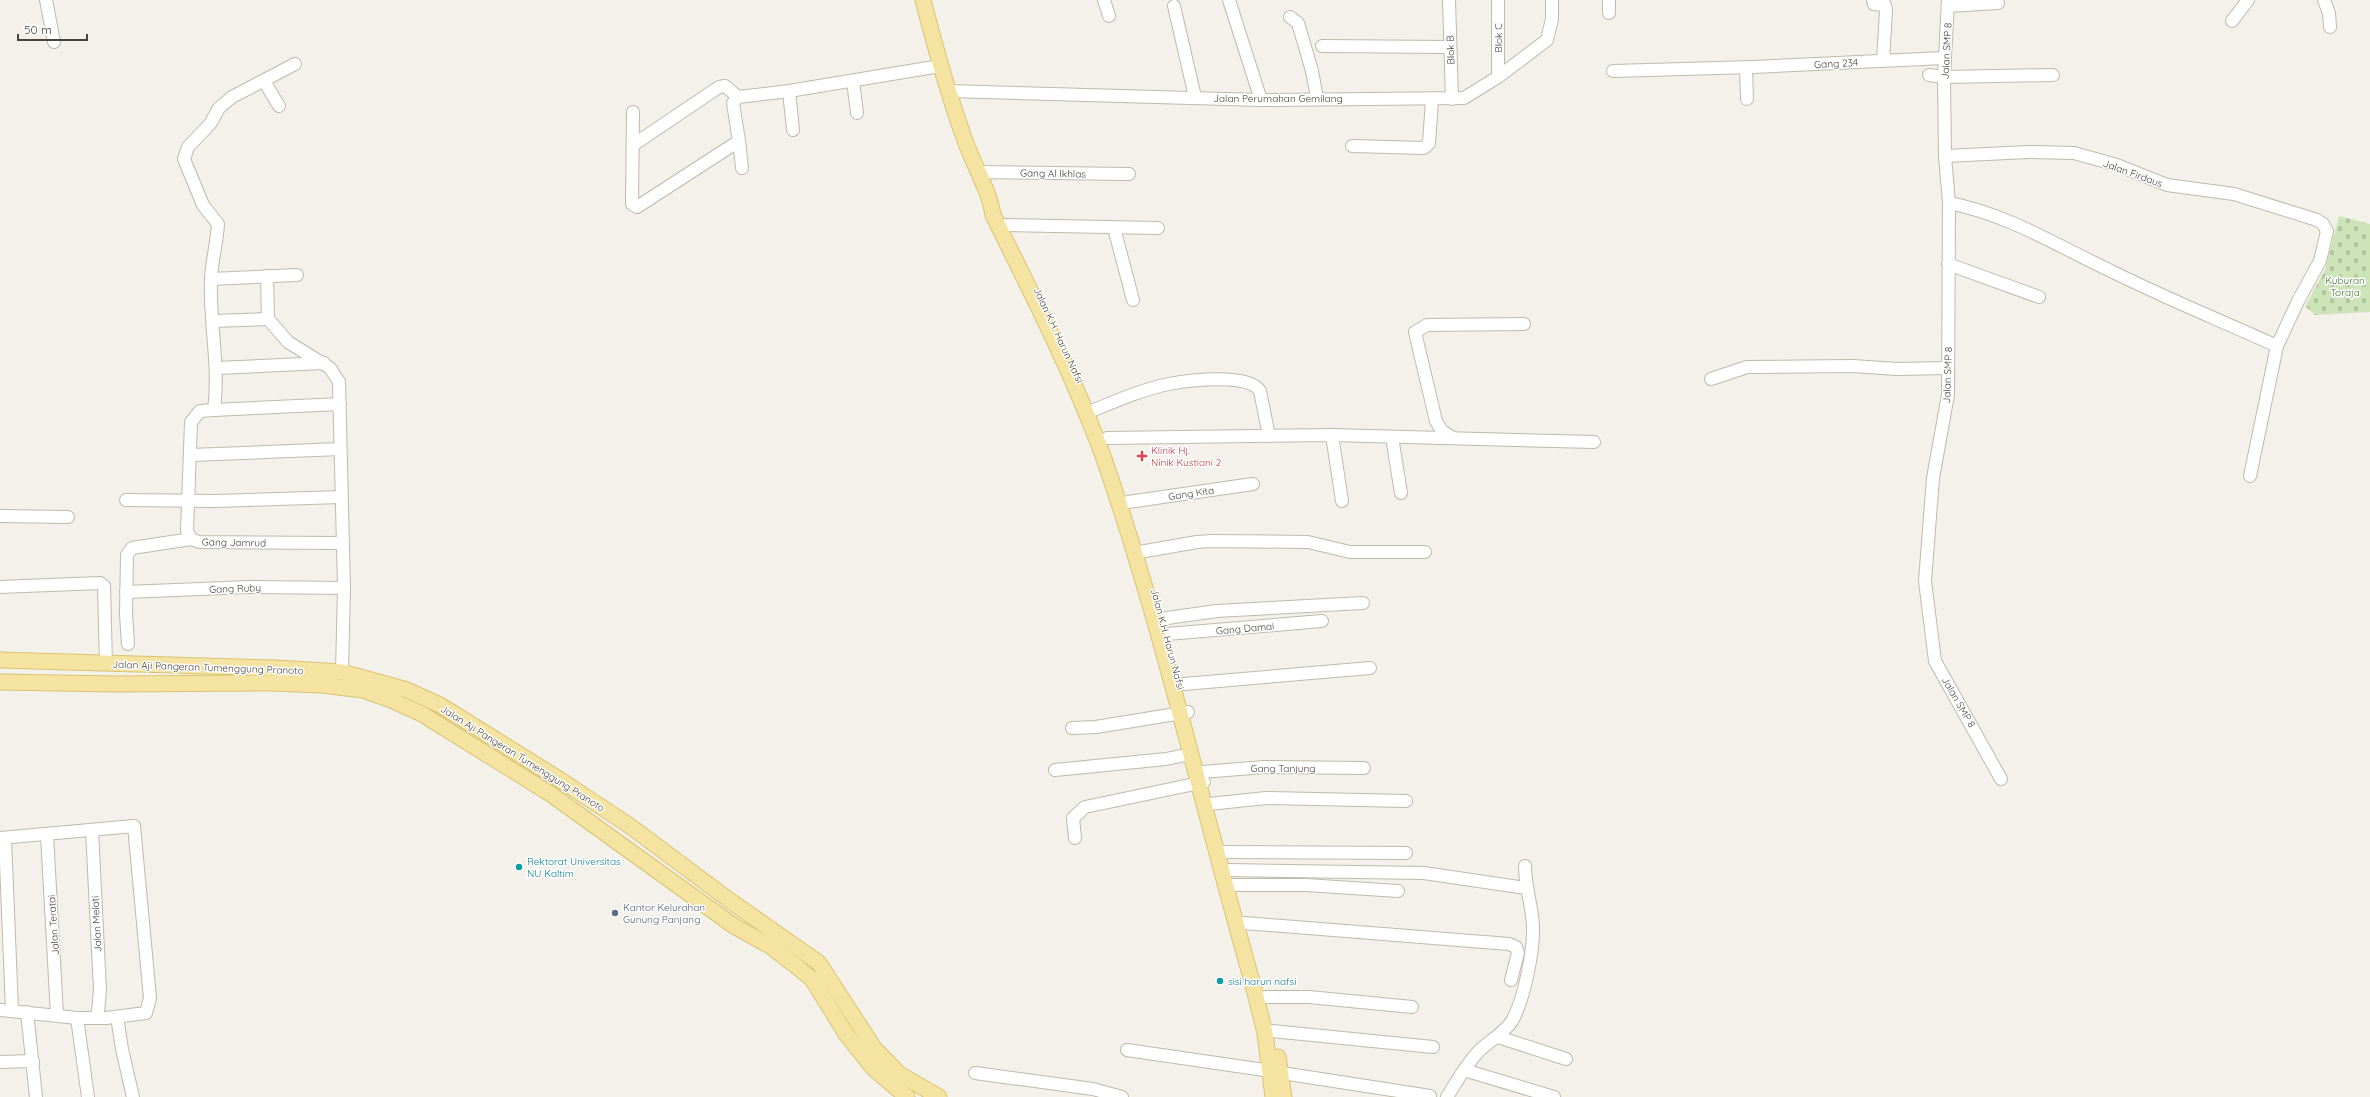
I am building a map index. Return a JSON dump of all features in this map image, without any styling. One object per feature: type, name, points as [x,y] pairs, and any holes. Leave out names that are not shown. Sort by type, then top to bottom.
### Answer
[{"type":"main road","name":"Jalan K.H. Harun Nafsi","points":[[923,0],[940,66],[977,172],[991,203],[1006,225],[1081,392],[1102,455],[1139,552]]},
{"type":"main road","name":"Jalan K.H. Harun Nafsi","points":[[991,203],[993,215],[1081,392],[1094,410],[1107,438],[1128,502],[1139,552],[1184,713],[1228,880],[1265,1032],[1284,1097]]},
{"type":"main road","name":"Jalan K.H. Harun Nafsi","points":[[1158,619],[1167,634],[1176,684]]},
{"type":"main road","name":"Jalan Aji Pangeran Tumenggung Pranoto","points":[[0,660],[275,668],[342,672],[407,690],[440,705],[562,781],[630,826],[729,900],[819,963],[874,1048],[898,1073],[939,1097]]},
{"type":"main road","name":"Jalan Aji Pangeran Tumenggung Pranoto","points":[[0,682],[116,684],[271,683],[362,690],[391,700],[422,714],[552,795],[734,926],[770,946],[812,979],[846,1034],[873,1068],[908,1097]]},
{"type":"main road","name":"Jalan K.H. Harun Nafsi","points":[[1184,713],[1190,754],[1201,779],[1209,804],[1228,880],[1244,923],[1272,1031],[1276,1072],[1273,1097]]},
{"type":"main road","points":[[552,795],[562,781]]},
{"type":"street","points":[[46,0],[54,42]]},
{"type":"street","points":[[1104,0],[1108,16]]},
{"type":"street","points":[[1229,0],[1261,100]]},
{"type":"street","name":"Blok B","points":[[1449,0],[1449,47],[1452,99]]},
{"type":"street","name":"Blok C","points":[[1498,0],[1498,76]]},
{"type":"street","name":"Jalan Perumahan Gemilang","points":[[949,91],[1261,100],[1323,98],[1452,99],[1472,94],[1547,40],[1552,19],[1552,0]]},
{"type":"street","points":[[1609,0],[1609,13]]},
{"type":"street","points":[[1873,0],[1874,4],[1884,5],[1886,10],[1883,60]]},
{"type":"street","points":[[2232,21],[2248,0]]},
{"type":"street","points":[[2324,0],[2329,13],[2330,28]]},
{"type":"street","points":[[1948,3],[1998,3]]},
{"type":"street","name":"Jalan SMP 8","points":[[1948,3],[1944,58],[1945,156],[1949,203],[1948,395],[1933,478],[1925,581],[1935,660],[2001,779]]},
{"type":"street","points":[[1174,6],[1195,98]]},
{"type":"street","points":[[1290,17],[1298,23],[1312,71],[1323,98]]},
{"type":"street","points":[[1322,46],[1449,47]]},
{"type":"street","name":"Gang 234","points":[[1613,71],[1746,68],[1944,58]]},
{"type":"street","points":[[214,410],[216,368],[211,279],[218,224],[203,205],[184,159],[188,147],[210,124],[219,108],[232,97],[296,64]]},
{"type":"street","points":[[742,168],[733,103],[738,97],[789,91],[940,66]]},
{"type":"street","points":[[1746,68],[1747,99]]},
{"type":"street","points":[[1929,75],[1944,77],[2053,75]]},
{"type":"street","points":[[264,81],[279,106]]},
{"type":"street","points":[[853,81],[856,114]]},
{"type":"street","points":[[633,144],[719,88],[725,86],[738,97]]},
{"type":"street","points":[[789,91],[793,130]]},
{"type":"street","points":[[1352,146],[1424,148],[1429,144],[1432,100]]},
{"type":"street","points":[[633,112],[632,204],[637,207],[739,142]]},
{"type":"street","points":[[633,130],[667,122]]},
{"type":"street","name":"Jalan Firdaus","points":[[1945,156],[2029,152],[2074,153],[2117,165],[2167,185],[2234,194],[2317,220],[2323,224],[2327,231],[2320,261],[2298,301],[2277,346]]},
{"type":"street","name":"Gang Al Ikhlas","points":[[977,172],[1129,174]]},
{"type":"street","points":[[1949,203],[1973,208],[2000,217],[2113,272],[2277,346],[2250,476]]},
{"type":"street","points":[[1006,225],[1158,228]]},
{"type":"street","points":[[1114,228],[1133,300]]},
{"type":"street","points":[[1948,264],[2039,297]]},
{"type":"street","points":[[211,279],[297,275]]},
{"type":"street","points":[[267,276],[268,319],[288,342],[324,363],[337,376],[341,391],[340,449],[344,588],[342,672]]},
{"type":"street","points":[[214,321],[268,319]]},
{"type":"street","points":[[1454,438],[1442,430],[1436,422],[1415,332],[1427,324],[1524,324]]},
{"type":"street","points":[[216,368],[324,363]]},
{"type":"street","points":[[1711,379],[1748,367],[1853,366],[1897,369],[1948,368]]},
{"type":"street","points":[[1094,410],[1169,384],[1222,379],[1250,382],[1256,385],[1260,390],[1269,436]]},
{"type":"street","points":[[191,539],[187,532],[191,422],[200,411],[340,404]]},
{"type":"street","points":[[1107,438],[1332,435],[1594,442]]},
{"type":"street","points":[[1332,435],[1342,501]]},
{"type":"street","points":[[1392,436],[1401,493]]},
{"type":"street","points":[[191,455],[340,449]]},
{"type":"street","name":"Gang Kita","points":[[1128,502],[1253,484]]},
{"type":"street","points":[[126,500],[188,501],[342,497]]},
{"type":"street","points":[[0,516],[68,517]]},
{"type":"street","name":"Gang Jamrud","points":[[126,592],[128,551],[132,548],[191,539],[199,542],[342,543]]},
{"type":"street","points":[[1139,552],[1190,543],[1212,541],[1308,542],[1350,552],[1425,552]]},
{"type":"street","points":[[0,587],[100,582],[104,586],[106,664]]},
{"type":"street","name":"Gang Ruby","points":[[126,592],[249,587],[344,588]]},
{"type":"street","points":[[126,592],[128,644]]},
{"type":"street","points":[[1158,619],[1216,610],[1363,603]]},
{"type":"street","name":"Gang Damai","points":[[1167,634],[1322,621]]},
{"type":"street","points":[[1176,684],[1370,668]]},
{"type":"street","points":[[1072,728],[1096,727],[1184,713]]},
{"type":"street","points":[[1055,770],[1152,761],[1190,754]]},
{"type":"street","name":"Gang Tanjung","points":[[1075,838],[1073,818],[1085,807],[1201,779],[1264,766],[1364,768]]},
{"type":"street","points":[[1209,804],[1266,798],[1406,801]]},
{"type":"street","points":[[134,826],[150,998],[146,1013],[117,1017],[77,1018],[6,1010],[2,838],[92,830],[134,826]]},
{"type":"street","name":"Jalan Melati","points":[[92,830],[100,990],[98,1012],[95,1018]]},
{"type":"street","name":"Jalan Teratai","points":[[47,835],[57,1015]]},
{"type":"street","points":[[1222,852],[1406,853]]},
{"type":"street","points":[[1447,1097],[1464,1070],[1480,1050],[1498,1036],[1512,1021],[1518,1005],[1531,951],[1533,927],[1526,888],[1525,866]]},
{"type":"street","points":[[1228,880],[1424,873],[1526,888]]},
{"type":"street","points":[[1228,880],[1398,891]]},
{"type":"street","points":[[1244,923],[1509,944],[1516,947],[1518,953],[1511,980]]},
{"type":"street","points":[[1264,997],[1309,997],[1412,1007]]},
{"type":"street","points":[[27,1012],[36,1097]]},
{"type":"street","points":[[117,1017],[122,1049],[133,1097]]},
{"type":"street","points":[[77,1018],[88,1097]]},
{"type":"street","points":[[1272,1031],[1432,1047]]},
{"type":"street","points":[[1498,1036],[1566,1058]]},
{"type":"street","points":[[1127,1050],[1430,1096]]},
{"type":"street","points":[[0,1062],[33,1061]]},
{"type":"street","points":[[1464,1070],[1554,1097]]},
{"type":"street","points":[[975,1073],[1093,1089],[1122,1097]]},
{"type":"green space","name":"Kuburan Toraja","points":[[2339,216],[2370,224],[2370,312],[2315,315],[2305,306],[2325,270]]},
{"type":"place","name":"Klinik Hj. Ninik Kustiani 2","points":[[1142,456]]},
{"type":"place","name":"Rektorat Universitas NU Kaltim","points":[[519,867]]},
{"type":"place","name":"Kantor Kelurahan Gunung Panjang","points":[[615,913]]},
{"type":"place","name":"sisi harun nafsi","points":[[1220,981]]}]
